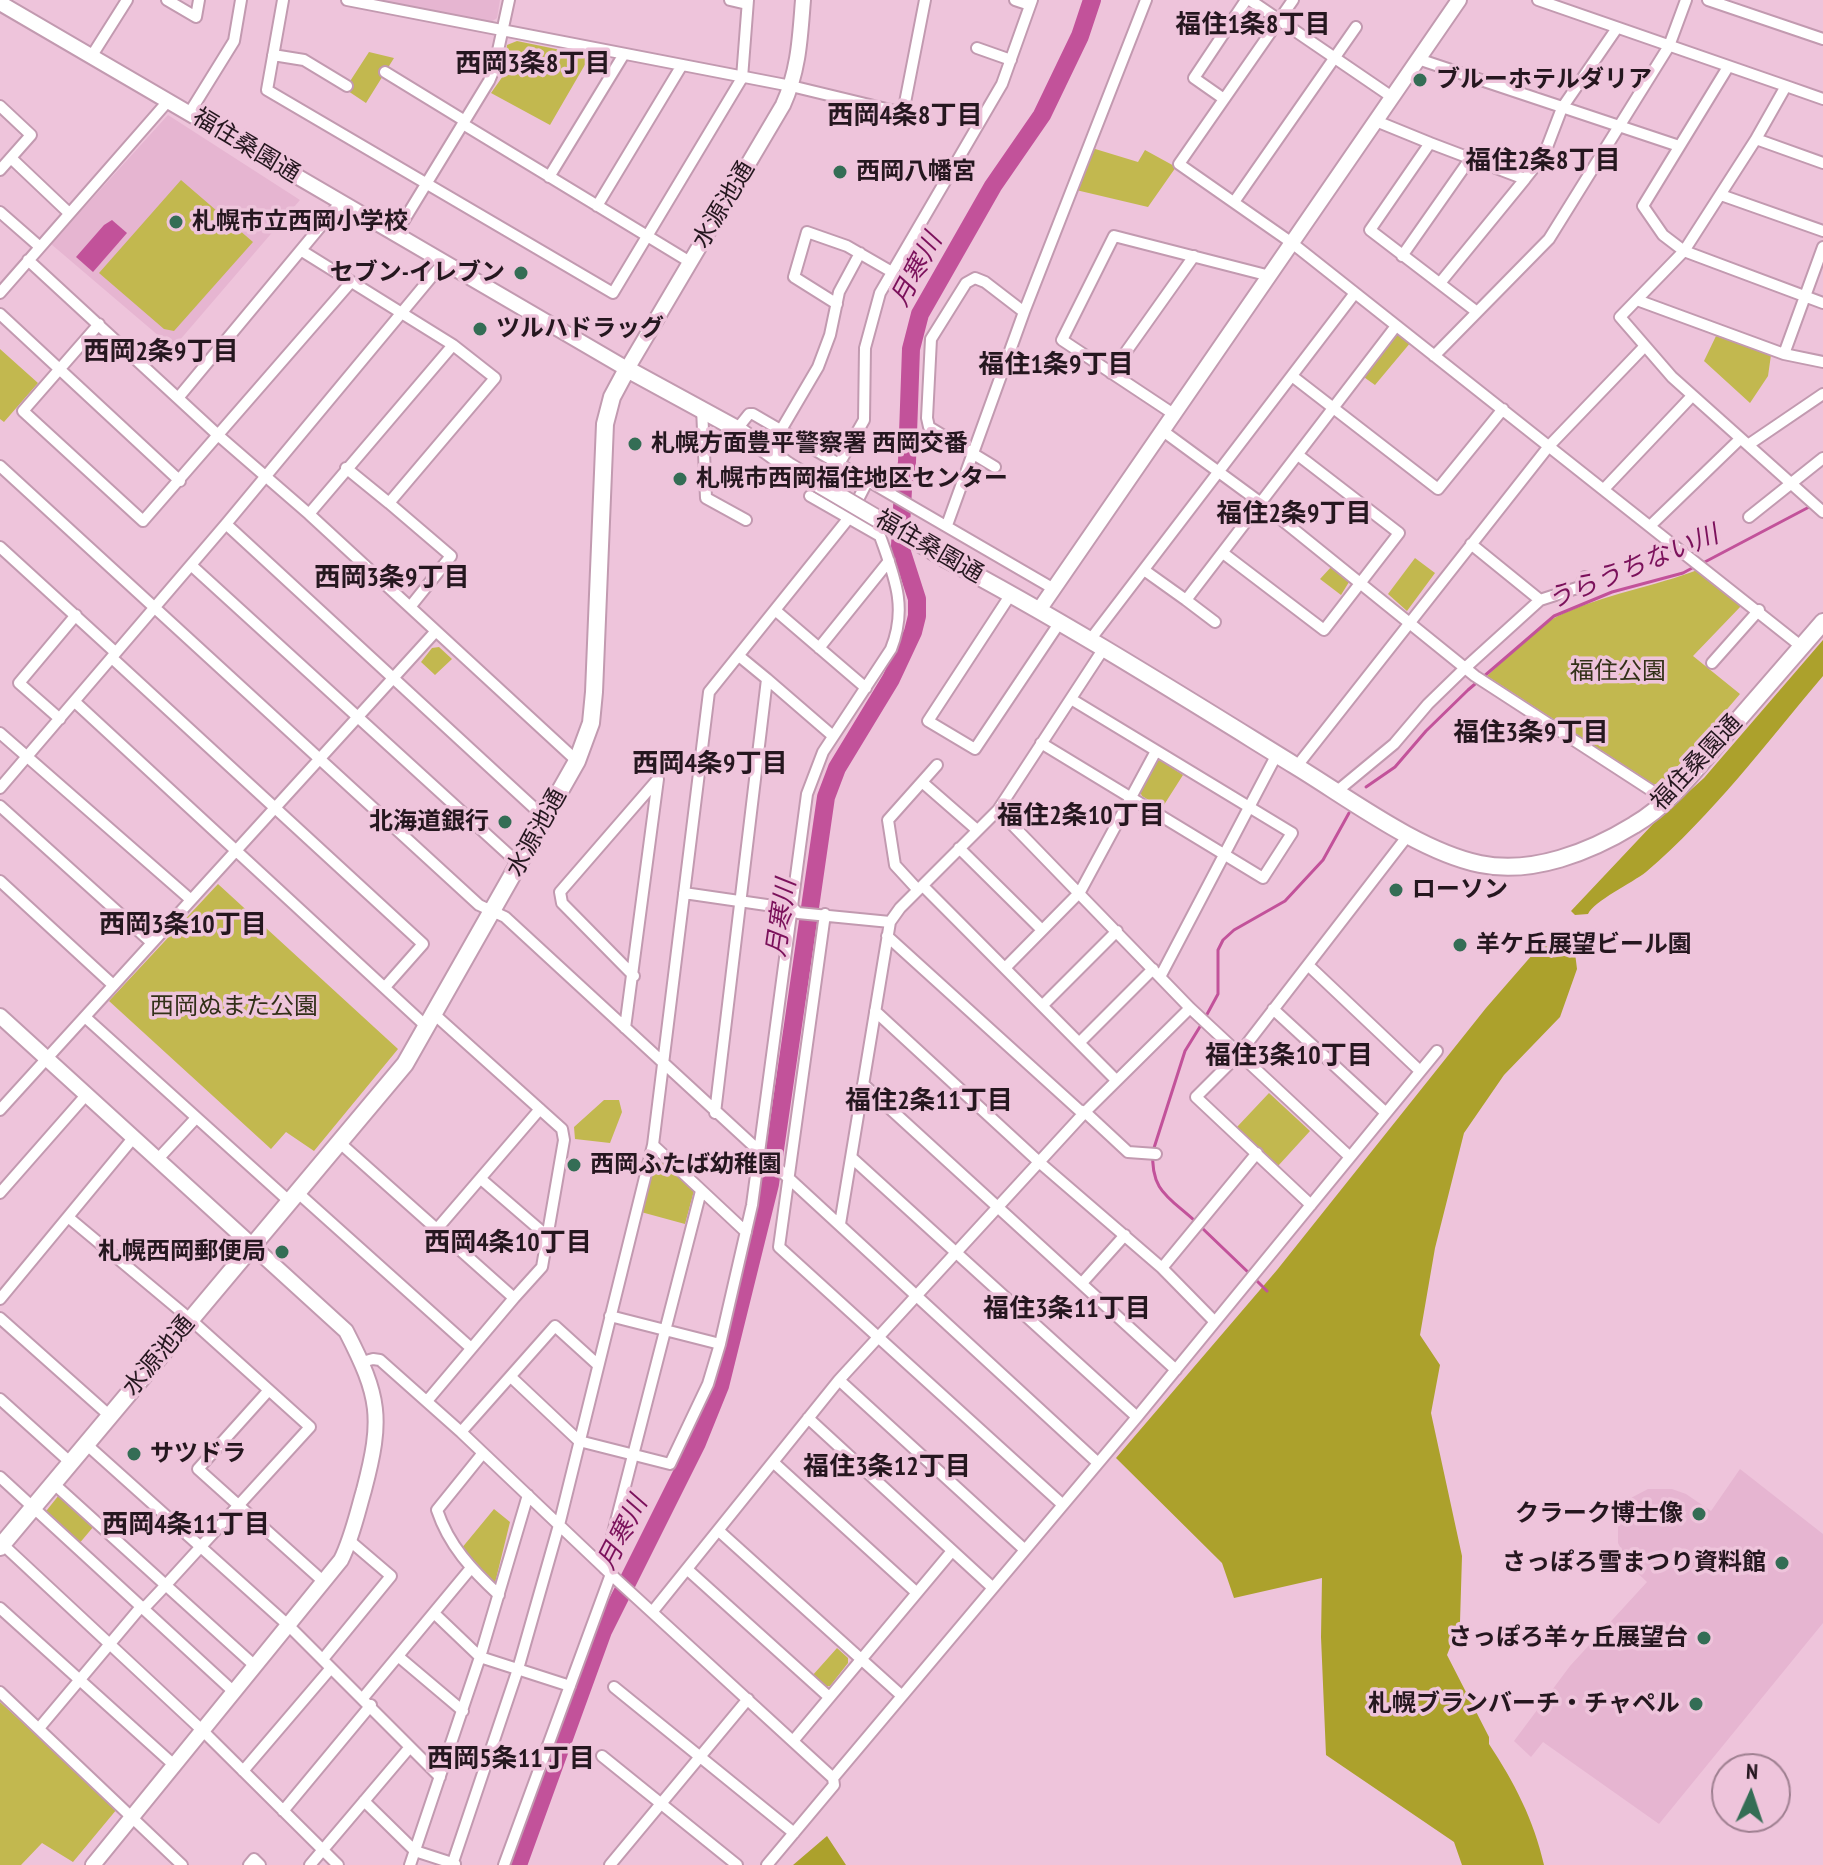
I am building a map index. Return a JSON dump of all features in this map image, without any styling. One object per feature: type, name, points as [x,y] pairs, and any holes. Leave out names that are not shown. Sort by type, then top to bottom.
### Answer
[{"type":"main road","name":"福住桑園通","points":[[627,369],[702,408],[788,466],[1097,644],[1336,792],[1409,834],[1481,864],[1535,865],[1612,837],[1638,823],[1666,800],[1823,622]]},
{"type":"main road","name":"水源池通","points":[[1,1545],[405,1064],[577,761],[591,723],[594,692],[605,424],[612,397],[627,369]]},
{"type":"street","points":[[91,57],[127,0]]},
{"type":"street","points":[[167,0],[196,17],[199,0]]},
{"type":"street","points":[[190,112],[234,41],[241,0]]},
{"type":"street","points":[[283,0],[267,90],[613,293],[742,78],[748,2],[730,0]]},
{"type":"street","points":[[347,0],[791,86],[903,113],[925,0]]},
{"type":"street","points":[[395,235],[494,69],[509,0]]},
{"type":"street","name":"水源池通","points":[[627,369],[783,105],[798,58],[803,0]]},
{"type":"street","points":[[839,464],[864,420],[865,348],[880,293],[1002,84],[1031,3],[1015,0]]},
{"type":"street","points":[[947,525],[1024,312],[1146,0]]},
{"type":"street","points":[[1224,99],[1194,78],[1248,0],[1392,97]]},
{"type":"street","points":[[1293,0],[1179,164],[1292,243],[1802,647]]},
{"type":"street","points":[[1039,610],[1459,0]]},
{"type":"street","points":[[1538,0],[1823,97]]},
{"type":"street","points":[[1434,356],[1549,239],[1669,46],[1686,0]]},
{"type":"street","points":[[1708,0],[1823,39]]},
{"type":"street","name":"福住桑園通","points":[[0,3],[627,369]]},
{"type":"street","points":[[1234,202],[1356,27]]},
{"type":"street","points":[[1440,283],[1544,155],[1562,108],[1617,28]]},
{"type":"street","points":[[977,48],[1011,60]]},
{"type":"street","points":[[549,177],[624,54]]},
{"type":"street","points":[[273,55],[304,60],[347,86]]},
{"type":"street","points":[[1418,59],[1679,146]]},
{"type":"street","points":[[597,206],[682,65]]},
{"type":"street","points":[[1728,67],[1643,206],[1663,235],[1684,251],[1823,303]]},
{"type":"street","points":[[385,72],[549,177],[690,262]]},
{"type":"street","points":[[1786,86],[1684,251],[1620,317],[1692,396],[1818,508]]},
{"type":"street","points":[[0,293],[169,100]]},
{"type":"street","points":[[0,106],[31,135],[0,170]]},
{"type":"street","points":[[1376,121],[1525,179]]},
{"type":"street","points":[[1756,139],[1823,163]]},
{"type":"street","points":[[1430,143],[1370,230],[1477,312]]},
{"type":"street","points":[[11,158],[69,213]]},
{"type":"street","points":[[1402,256],[1470,159]]},
{"type":"street","points":[[1721,195],[1823,231]]},
{"type":"street","points":[[178,398],[340,203]]},
{"type":"street","points":[[0,212],[40,247]]},
{"type":"street","points":[[837,304],[794,277],[807,232],[847,246],[892,272]]},
{"type":"street","points":[[1175,415],[1062,340],[1114,236],[1270,276]]},
{"type":"street","points":[[1784,354],[1823,247]]},
{"type":"street","points":[[302,251],[453,345],[495,378],[389,503]]},
{"type":"street","points":[[781,430],[818,367],[830,335],[839,292],[860,253]]},
{"type":"street","points":[[1111,373],[1194,256]]},
{"type":"street","points":[[28,260],[577,761]]},
{"type":"street","points":[[0,788],[267,476],[443,263]]},
{"type":"street","points":[[995,467],[927,423],[931,339],[966,283],[975,278],[985,282],[1024,312]]},
{"type":"street","points":[[99,324],[23,411],[143,521],[351,282]]},
{"type":"street","points":[[840,1224],[890,922],[998,810],[1071,699],[1097,644],[1144,570],[1355,293]]},
{"type":"street","points":[[1637,300],[1784,354],[1823,362]]},
{"type":"street","points":[[0,314],[180,481]]},
{"type":"street","points":[[1186,600],[1396,326]]},
{"type":"street","points":[[309,514],[453,345]]},
{"type":"street","points":[[1297,766],[1549,446],[1645,346]]},
{"type":"street","points":[[1292,376],[1438,489],[1503,409]]},
{"type":"street","points":[[1604,489],[1692,396]]},
{"type":"street","points":[[1650,526],[1744,442],[1820,400]]},
{"type":"street","points":[[702,408],[706,498],[746,520]]},
{"type":"street","points":[[737,429],[751,413],[1054,589]]},
{"type":"street","points":[[1163,431],[1261,503],[1480,680],[1666,800]]},
{"type":"street","points":[[1223,553],[1324,630],[1361,584],[1399,533],[1298,455]]},
{"type":"street","points":[[1749,517],[1823,458]]},
{"type":"street","points":[[0,466],[479,905],[505,917],[1098,1463]]},
{"type":"street","points":[[346,468],[451,556],[410,607]]},
{"type":"street","points":[[364,1801],[415,1851],[454,1864],[518,1669],[559,1525],[653,1145],[709,692],[848,519],[868,480]]},
{"type":"street","points":[[511,1377],[579,1441],[670,1464],[708,1384],[720,1344],[762,1153],[796,911],[807,794],[814,770],[833,736],[891,649],[898,633],[901,613],[880,536],[810,496]]},
{"type":"street","points":[[226,524],[545,818]]},
{"type":"street","points":[[1471,544],[1540,600]]},
{"type":"street","points":[[0,547],[76,615],[113,655],[423,944],[385,987]]},
{"type":"street","points":[[819,648],[889,561]]},
{"type":"street","points":[[191,565],[519,864]]},
{"type":"street","points":[[1144,570],[1215,622]]},
{"type":"street","points":[[1336,792],[1394,744],[1428,704],[1540,600],[1580,587],[1585,577]]},
{"type":"street","points":[[1011,594],[928,721],[975,749],[1060,622]]},
{"type":"street","points":[[775,610],[866,688]]},
{"type":"street","points":[[1712,663],[1759,610]]},
{"type":"street","points":[[60,719],[19,683],[76,615]]},
{"type":"street","points":[[0,1110],[436,631]]},
{"type":"street","points":[[739,656],[833,736]]},
{"type":"street","points":[[715,1113],[767,679]]},
{"type":"street","points":[[1041,743],[1263,878],[1292,833],[1071,699]]},
{"type":"street","points":[[75,702],[385,987],[562,1129],[564,1140],[542,1267],[427,1401]]},
{"type":"street","points":[[0,733],[190,899]]},
{"type":"street","points":[[1006,967],[1080,892],[1156,751]]},
{"type":"street","points":[[1080,1042],[1156,973],[1277,754]]},
{"type":"street","points":[[937,765],[888,820],[895,865],[1006,967],[1116,1080]]},
{"type":"street","points":[[625,1028],[634,976],[658,779],[560,892],[562,903],[634,976]]},
{"type":"street","points":[[922,782],[977,830]]},
{"type":"street","points":[[0,806],[151,942]]},
{"type":"street","points":[[998,810],[1208,1026],[1350,1157]]},
{"type":"street","points":[[1311,1205],[1196,1097],[1239,1054],[1409,834]]},
{"type":"street","points":[[959,848],[1042,930]]},
{"type":"street","points":[[0,881],[112,984]]},
{"type":"street","points":[[684,893],[823,915],[890,922]]},
{"type":"street","points":[[823,915],[786,1175],[779,1247],[1063,1505]]},
{"type":"street","points":[[1043,1005],[1117,931]]},
{"type":"street","points":[[887,936],[1128,1152],[1151,1154]]},
{"type":"street","points":[[1308,965],[1420,1071]]},
{"type":"street","points":[[1273,1009],[1386,1113]]},
{"type":"street","points":[[875,1011],[1039,1162],[1162,1268],[1215,1322]]},
{"type":"street","points":[[653,1611],[839,1380],[1085,1112],[1116,1080],[1194,1012]]},
{"type":"street","points":[[0,1016],[346,1331],[362,1362],[374,1396],[376,1440],[350,1541],[341,1560],[93,1865]]},
{"type":"street","points":[[85,1017],[196,1118],[471,1348]]},
{"type":"street","points":[[833,1778],[1137,1417],[1437,1051]]},
{"type":"street","points":[[863,1084],[1176,1370]]},
{"type":"street","points":[[0,1193],[87,1094]]},
{"type":"street","points":[[436,1230],[540,1109]]},
{"type":"street","points":[[157,1160],[196,1118]]},
{"type":"street","points":[[0,1299],[134,1137]]},
{"type":"street","points":[[340,1143],[514,1298]]},
{"type":"street","points":[[653,1145],[746,1232]]},
{"type":"street","points":[[1162,1268],[1257,1153]]},
{"type":"street","points":[[852,1158],[1137,1417]]},
{"type":"street","points":[[481,1179],[547,1236]]},
{"type":"street","points":[[504,1865],[611,1574],[633,1456],[701,1191]]},
{"type":"street","points":[[40,1727],[140,1608],[164,1587],[310,1427],[190,1319],[68,1217]]},
{"type":"street","points":[[1082,1283],[1125,1235]]},
{"type":"street","points":[[610,1316],[720,1344]]},
{"type":"street","points":[[0,1318],[110,1416]]},
{"type":"street","points":[[461,1432],[555,1326],[598,1365]]},
{"type":"street","points":[[362,1362],[380,1360],[427,1401],[833,1778],[834,1785],[767,1865]]},
{"type":"street","points":[[839,1380],[1025,1550]]},
{"type":"street","points":[[269,1390],[198,1469],[324,1582]]},
{"type":"street","points":[[0,1399],[71,1463]]},
{"type":"street","points":[[808,1418],[993,1588]]},
{"type":"street","points":[[86,1444],[289,1626],[440,1777]]},
{"type":"street","points":[[483,1453],[437,1510],[452,1545],[499,1595]]},
{"type":"street","points":[[773,1462],[917,1593]]},
{"type":"street","points":[[0,1477],[234,1692]]},
{"type":"street","points":[[53,1483],[164,1587],[255,1666]]},
{"type":"street","points":[[410,1865],[463,1711],[528,1495]]},
{"type":"street","points":[[719,1531],[902,1696]]},
{"type":"street","points":[[323,1659],[391,1576],[350,1541]]},
{"type":"street","points":[[1,1545],[203,1731],[338,1865]]},
{"type":"street","points":[[793,1741],[952,1551]]},
{"type":"street","points":[[283,1811],[399,1657],[471,1568]]},
{"type":"street","points":[[688,1570],[829,1697]]},
{"type":"street","points":[[0,1608],[174,1765]]},
{"type":"street","points":[[435,1614],[480,1657],[570,1686]]},
{"type":"street","points":[[399,1657],[463,1711]]},
{"type":"street","points":[[243,1771],[331,1668]]},
{"type":"street","points":[[614,1687],[794,1833]]},
{"type":"street","points":[[0,1692],[182,1865]]},
{"type":"street","points":[[616,1863],[660,1804],[748,1699]]},
{"type":"street","points":[[310,1865],[410,1747]]},
{"type":"street","points":[[602,1756],[737,1865]]},
{"type":"street","points":[[249,1865],[254,1859],[260,1865]]},
{"type":"shaded area","points":[[379,0],[500,0],[497,18],[491,22]]},
{"type":"shaded area","name":"札幌市立西岡小学校","points":[[168,115],[300,200],[173,348],[51,244]]},
{"type":"shaded area","points":[[112,220],[127,233],[93,272],[76,257]]},
{"type":"shaded area","points":[[1823,640],[1823,676],[1717,802],[1646,872],[1605,898],[1588,914],[1575,915],[1571,911],[1653,824],[1704,778]]},
{"type":"shaded area","points":[[1553,931],[1575,953],[1577,969],[1560,1017],[1504,1075],[1464,1133],[1435,1248],[1420,1335],[1440,1365],[1431,1413],[1462,1556],[1460,1622],[1447,1655],[1489,1737],[1489,1744],[1522,1802],[1544,1865],[1462,1865],[1454,1842],[1326,1755],[1322,1578],[1234,1598],[1222,1563],[1116,1458],[1277,1270],[1486,1008]]},
{"type":"shaded area","name":"さっぽろ羊ヶ丘展望台","points":[[1740,1469],[1823,1534],[1823,1623],[1717,1753],[1711,1753],[1711,1760],[1659,1824],[1543,1742],[1531,1757],[1514,1741],[1570,1666],[1647,1582],[1629,1565],[1618,1543],[1618,1521],[1627,1500],[1648,1489],[1672,1489],[1686,1494],[1711,1511]]},
{"type":"shaded area","points":[[827,1836],[846,1865],[793,1865]]},
{"type":"green space","points":[[517,41],[590,56],[550,125],[491,93],[503,76],[507,45]]},
{"type":"green space","points":[[369,52],[394,58],[366,103],[345,89]]},
{"type":"green space","points":[[1092,148],[1138,162],[1145,150],[1176,167],[1148,207],[1076,190]]},
{"type":"green space","points":[[181,180],[253,242],[174,331],[164,329],[99,273]]},
{"type":"green space","points":[[1398,329],[1411,342],[1375,385],[1361,375]]},
{"type":"green space","points":[[1716,336],[1771,355],[1768,376],[1750,403],[1704,361]]},
{"type":"green space","points":[[0,349],[38,383],[4,422],[0,419]]},
{"type":"green space","points":[[1415,558],[1435,573],[1407,611],[1388,594]]},
{"type":"green space","points":[[1332,566],[1348,577],[1349,582],[1341,595],[1320,579]]},
{"type":"green space","name":"福住公園","points":[[1700,569],[1742,605],[1693,656],[1740,694],[1663,784],[1653,784],[1487,676],[1531,635],[1558,616]]},
{"type":"green space","points":[[439,647],[452,659],[435,675],[421,662],[432,648]]},
{"type":"green space","points":[[1160,760],[1183,775],[1162,808],[1140,792],[1156,761]]},
{"type":"green space","name":"西岡ぬまた公園","points":[[218,884],[398,1049],[314,1151],[286,1132],[271,1149],[109,1001]]},
{"type":"green space","points":[[1269,1093],[1310,1131],[1278,1166],[1237,1127]]},
{"type":"green space","points":[[604,1100],[619,1100],[622,1112],[610,1143],[575,1139],[574,1127]]},
{"type":"green space","points":[[654,1149],[695,1187],[685,1224],[641,1212]]},
{"type":"green space","points":[[59,1495],[94,1526],[78,1545],[43,1515]]},
{"type":"green space","points":[[494,1509],[510,1522],[495,1583],[461,1549]]},
{"type":"green space","points":[[837,1648],[848,1658],[848,1663],[830,1686],[824,1687],[812,1676]]},
{"type":"green space","points":[[0,1702],[117,1809],[73,1862],[42,1843],[21,1865],[0,1865]]},
{"type":"waterway","name":"月寒川","points":[[518,1865],[603,1631],[697,1443],[720,1386],[770,1184],[826,797],[837,768],[891,679],[913,632],[917,616],[917,599],[900,546],[911,349],[920,314],[993,186],[1042,115],[1080,36],[1092,0]]},
{"type":"waterway","name":"うらうちない川","points":[[1701,564],[1811,506]]},
{"type":"waterway","name":"うらうちない川","points":[[1366,787],[1395,767],[1468,690],[1554,616],[1612,592],[1683,573],[1694,567]]},
{"type":"waterway","name":"うらうちない川","points":[[1205,1018],[1218,994],[1218,950],[1223,940],[1234,930],[1285,901],[1323,860],[1349,813]]},
{"type":"waterway","name":"うらうちない川","points":[[1196,1222],[1158,1184],[1153,1151],[1185,1051],[1201,1025]]},
{"type":"waterway","name":"うらうちない川","points":[[1201,1227],[1250,1274]]},
{"type":"waterway","name":"うらうちない川","points":[[1256,1280],[1267,1291]]},
{"type":"place","name":"ブルーホテルダリア","points":[[1420,80]]},
{"type":"place","name":"西岡八幡宮","points":[[840,172]]},
{"type":"place","name":"札幌市立西岡小学校","points":[[176,222]]},
{"type":"place","name":"セブン-イレブン","points":[[521,273]]},
{"type":"place","name":"ツルハドラッグ","points":[[480,329]]},
{"type":"place","name":"札幌方面豊平警察署 西岡交番","points":[[635,444]]},
{"type":"place","name":"札幌市西岡福住地区センター","points":[[680,479]]},
{"type":"place","name":"北海道銀行","points":[[505,822]]},
{"type":"place","name":"ローソン","points":[[1396,890]]},
{"type":"place","name":"羊ケ丘展望ビール園","points":[[1460,945]]},
{"type":"place","name":"西岡ふたば幼稚園","points":[[574,1165]]},
{"type":"place","name":"札幌西岡郵便局","points":[[282,1252]]},
{"type":"place","name":"サツドラ","points":[[134,1454]]},
{"type":"place","name":"クラーク博士像","points":[[1699,1514]]},
{"type":"place","name":"さっぽろ雪まつり資料館","points":[[1782,1563]]},
{"type":"place","name":"さっぽろ羊ヶ丘展望台","points":[[1704,1638]]},
{"type":"place","name":"札幌ブランバーチ・チャペル","points":[[1696,1704]]},
{"type":"district","name":"福住1条8丁目","points":[[1253,26]]},
{"type":"district","name":"西岡3条8丁目","points":[[533,65]]},
{"type":"district","name":"西岡4条8丁目","points":[[905,117]]},
{"type":"district","name":"福住2条8丁目","points":[[1543,162]]},
{"type":"district","name":"西岡2条9丁目","points":[[161,353]]},
{"type":"district","name":"福住1条9丁目","points":[[1056,366]]},
{"type":"district","name":"福住2条9丁目","points":[[1294,515]]},
{"type":"district","name":"西岡3条9丁目","points":[[392,579]]},
{"type":"district","name":"福住3条9丁目","points":[[1531,734]]},
{"type":"district","name":"西岡4条9丁目","points":[[710,765]]},
{"type":"district","name":"福住2条10丁目","points":[[1081,817]]},
{"type":"district","name":"西岡3条10丁目","points":[[183,926]]},
{"type":"district","name":"福住3条10丁目","points":[[1289,1057]]},
{"type":"district","name":"福住2条11丁目","points":[[929,1102]]},
{"type":"district","name":"西岡4条10丁目","points":[[508,1244]]},
{"type":"district","name":"福住3条11丁目","points":[[1067,1310]]},
{"type":"district","name":"福住3条12丁目","points":[[887,1468]]},
{"type":"district","name":"西岡4条11丁目","points":[[186,1526]]},
{"type":"district","name":"西岡5条11丁目","points":[[511,1760]]}]
